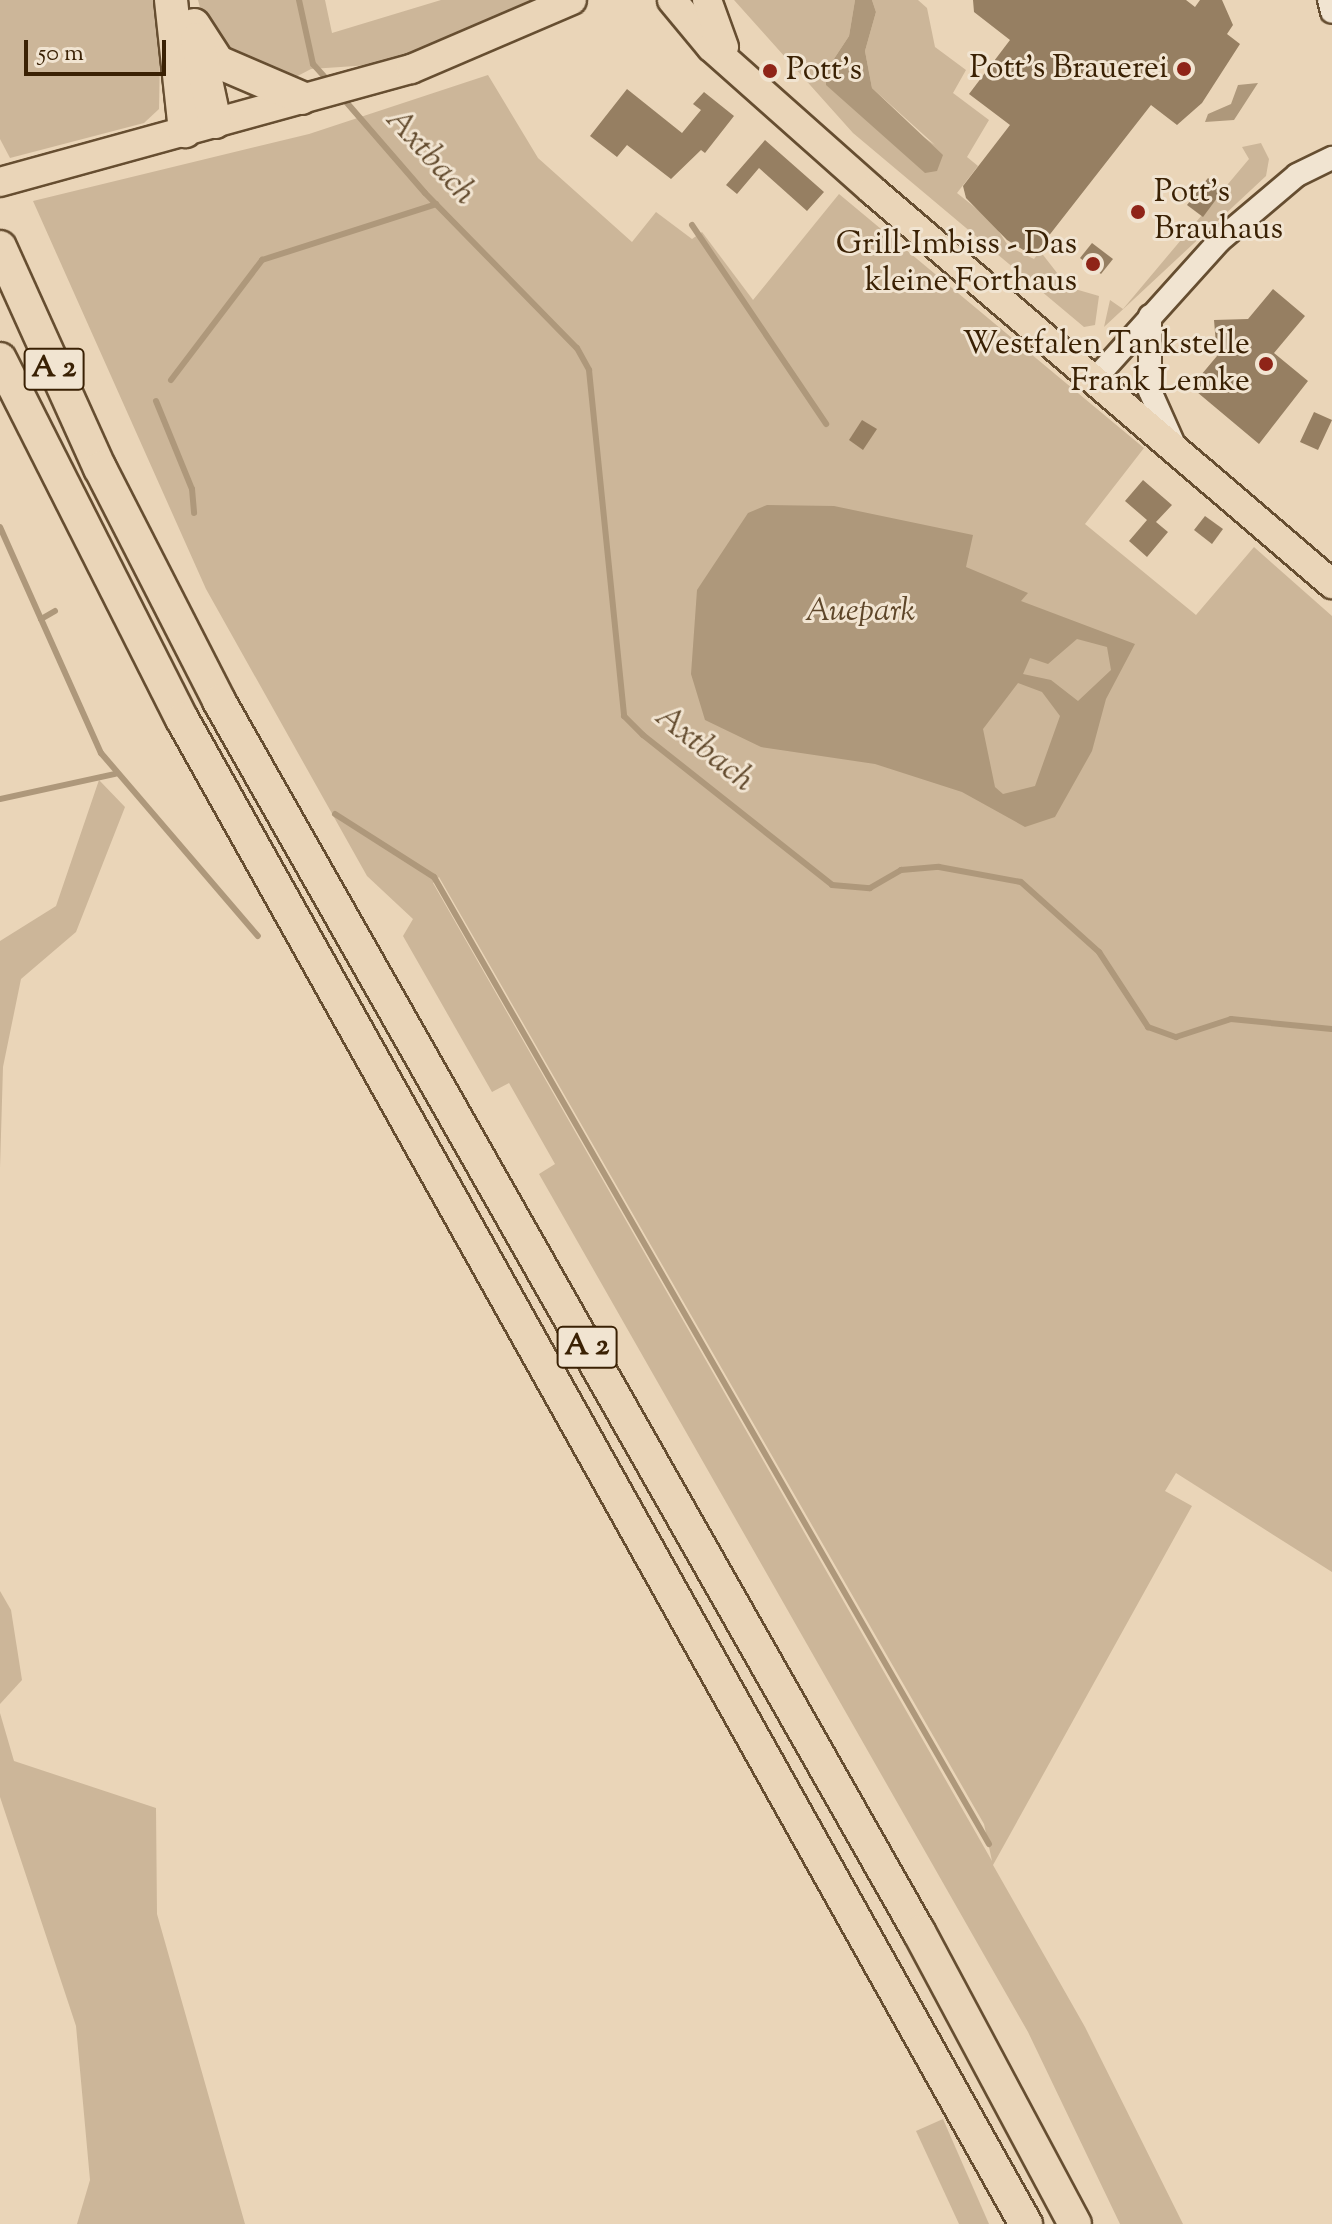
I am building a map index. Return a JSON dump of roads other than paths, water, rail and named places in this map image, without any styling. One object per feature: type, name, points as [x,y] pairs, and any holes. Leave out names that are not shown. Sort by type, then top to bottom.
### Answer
[{"type":"highway","points":[[171,0],[185,131]]},
{"type":"highway","points":[[192,12],[218,62],[310,95]]},
{"type":"highway","points":[[192,12],[215,122]]},
{"type":"highway","name":"A 2","points":[[5,258],[100,468],[219,701],[919,1932],[1075,2224]]},
{"type":"highway","name":"A 2","points":[[0,359],[182,719],[1026,2224]]},
{"type":"main road","points":[[672,0],[733,65],[1178,454],[1332,584]]},
{"type":"main road","points":[[707,0],[733,65]]},
{"type":"main road","points":[[0,182],[357,83],[492,37],[557,3]]},
{"type":"street","points":[[1329,0],[1332,12]]},
{"type":"street","points":[[1094,380],[1150,316],[1265,199],[1332,158]]},
{"type":"street","points":[[1150,316],[1150,391],[1178,454]]},
{"type":"waterway","name":"Axtbach","points":[[299,0],[313,64],[331,84]]},
{"type":"waterway","name":"Axtbach","points":[[341,96],[425,193],[577,348],[589,370],[624,716],[643,735],[832,885],[870,888],[901,870],[939,867],[1021,882],[1099,952],[1148,1027],[1176,1037],[1231,1019],[1332,1029]]},
{"type":"waterway","points":[[171,380],[262,260],[436,204]]},
{"type":"waterway","points":[[692,225],[826,424]]},
{"type":"waterway","points":[[156,401],[192,489],[194,513]]},
{"type":"waterway","points":[[0,527],[41,619]]},
{"type":"waterway","points":[[55,611],[41,619],[101,753],[258,936]]},
{"type":"waterway","points":[[0,799],[115,774]]},
{"type":"waterway","points":[[335,814],[434,877],[989,1844]]},
{"type":"place","name":"Pott's Brauerei","points":[[1184,69]]},
{"type":"place","name":"Pott's","points":[[770,71]]},
{"type":"place","name":"Pott's Brauhaus","points":[[1138,212]]},
{"type":"place","name":"Grill-Imbiss - Das kleine Forthaus","points":[[1093,264]]},
{"type":"place","name":"Westfalen Tankstelle Frank Lemke","points":[[1266,364]]},
{"type":"park label","name":"Auepark","points":[[860,612]]}]
